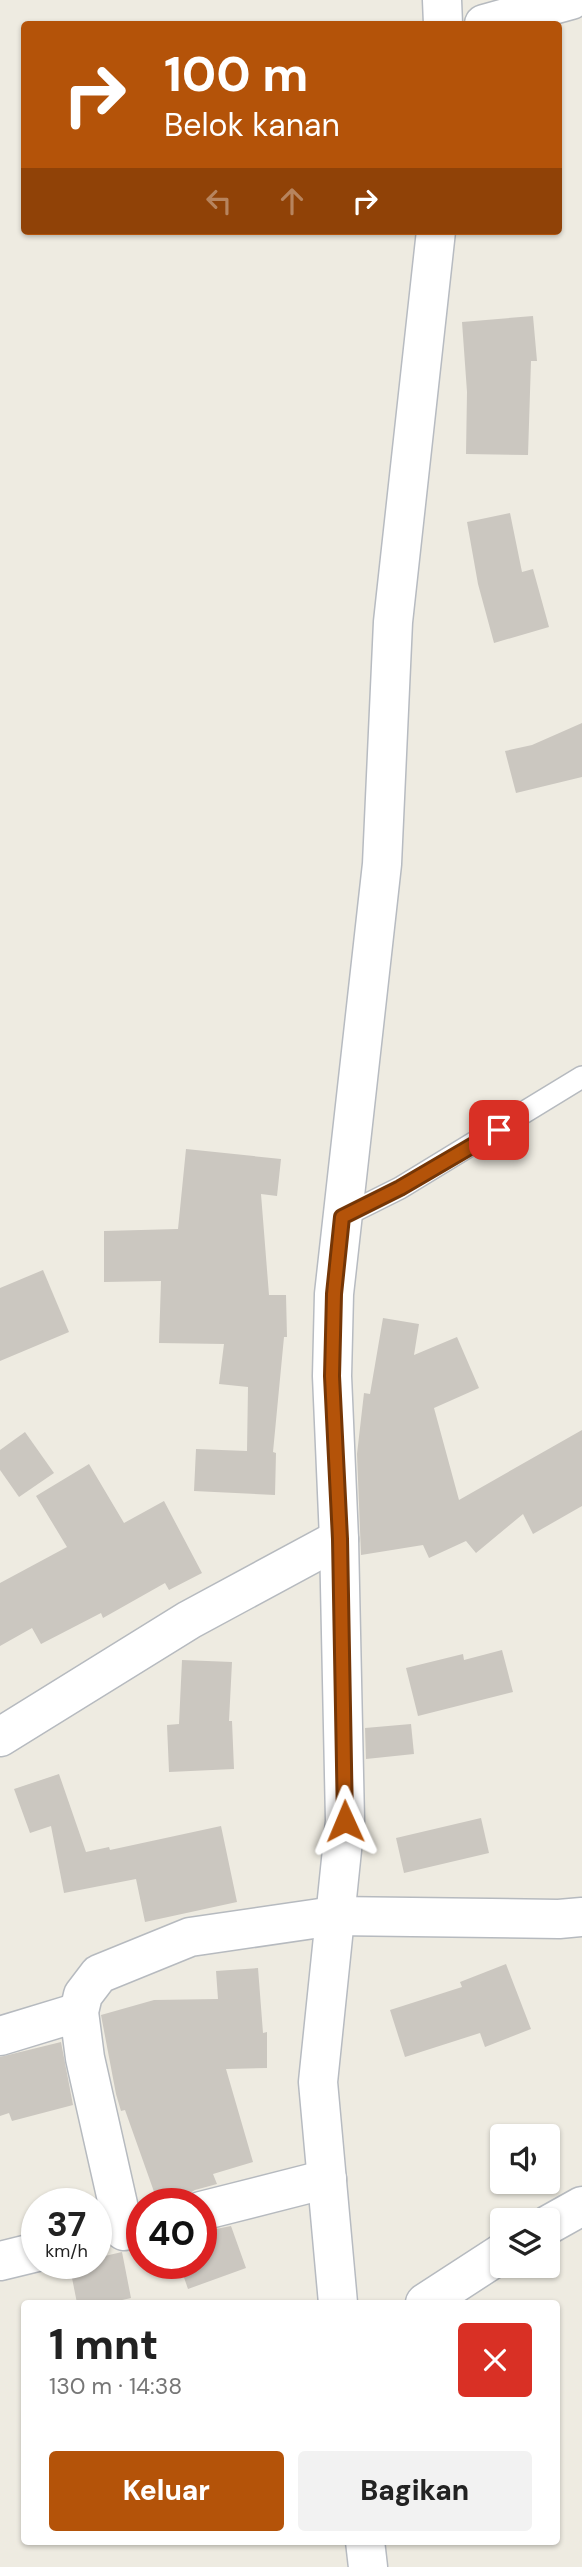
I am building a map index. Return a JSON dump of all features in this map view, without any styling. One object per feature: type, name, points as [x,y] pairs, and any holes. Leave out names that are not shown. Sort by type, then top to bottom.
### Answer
[{"type":"street","points":[[442,0],[443,21]]},
{"type":"street","points":[[495,21],[571,0]]},
{"type":"street","points":[[338,2300],[318,2082],[345,1821],[340,1539],[332,1376],[334,1294],[382,864],[393,622],[436,235]]},
{"type":"street","points":[[0,1737],[188,1620],[340,1539]]},
{"type":"street","points":[[121,2231],[85,2058],[79,2012],[83,1994],[99,1974],[190,1937],[334,1916],[582,1917]]},
{"type":"street","points":[[0,2036],[79,2012]]},
{"type":"street","points":[[217,2207],[327,2179]]},
{"type":"street","points":[[560,2218],[582,2206]]},
{"type":"street","points":[[0,2261],[21,2256]]},
{"type":"street","points":[[430,2300],[490,2261]]},
{"type":"street","points":[[365,2545],[368,2567]]},
{"type":"lane","points":[[342,1217],[400,1188],[582,1077]]},
{"type":"building","points":[[533,316],[537,361],[531,361],[528,455],[466,454],[467,392],[462,322]]},
{"type":"building","points":[[510,513],[522,572],[533,569],[549,627],[494,643],[478,584],[467,522]]},
{"type":"building","points":[[582,723],[582,777],[516,793],[505,751],[532,745]]},
{"type":"building","points":[[186,1149],[281,1159],[277,1196],[261,1194],[269,1295],[286,1295],[287,1337],[284,1337],[273,1452],[276,1453],[275,1495],[194,1491],[196,1449],[247,1451],[248,1387],[219,1384],[224,1344],[159,1343],[161,1281],[104,1282],[104,1231],[178,1229]]},
{"type":"building","points":[[43,1270],[69,1332],[0,1361],[0,1288]]},
{"type":"building","points":[[383,1318],[419,1324],[414,1355],[457,1337],[479,1388],[434,1408],[459,1500],[582,1430],[582,1506],[533,1534],[523,1514],[476,1553],[466,1541],[429,1558],[423,1545],[361,1555],[357,1454],[364,1393],[370,1394]]},
{"type":"building","points":[[25,1432],[54,1473],[19,1497],[0,1470],[0,1450]]},
{"type":"building","points":[[89,1464],[124,1523],[164,1501],[202,1573],[169,1590],[165,1583],[103,1618],[101,1613],[41,1644],[32,1628],[0,1646],[0,1583],[67,1547],[36,1496]]},
{"type":"building","points":[[502,1650],[513,1692],[418,1716],[406,1668],[463,1654],[464,1660]]},
{"type":"building","points":[[182,1660],[232,1662],[229,1721],[232,1721],[234,1769],[169,1772],[167,1725],[179,1724]]},
{"type":"building","points":[[411,1724],[414,1754],[366,1759],[365,1728]]},
{"type":"building","points":[[59,1774],[86,1852],[109,1847],[110,1850],[221,1826],[237,1902],[145,1922],[136,1879],[64,1893],[51,1826],[30,1833],[14,1789]]},
{"type":"building","points":[[481,1818],[489,1853],[404,1873],[396,1838]]},
{"type":"building","points":[[506,1964],[531,2029],[485,2047],[480,2033],[405,2057],[390,2010],[462,1987],[460,1982]]},
{"type":"building","points":[[258,1968],[263,2033],[267,2032],[267,2068],[226,2069],[253,2162],[213,2174],[217,2184],[202,2188],[153,2188],[125,2110],[121,2111],[101,2015],[154,2000],[218,1999],[216,1971]]},
{"type":"building","points":[[61,2042],[73,2105],[12,2121],[9,2113],[0,2116],[0,2057]]},
{"type":"building","points":[[231,2226],[246,2268],[217,2278],[217,2229]]},
{"type":"building","points":[[122,2252],[131,2298],[76,2300],[72,2279],[112,2279],[112,2254]]},
{"type":"building","points":[[185,2279],[216,2279],[188,2289]]},
{"type":"route","points":[[345,1821],[340,1539],[332,1376],[334,1294],[342,1217],[400,1188],[499,1130]]}]
